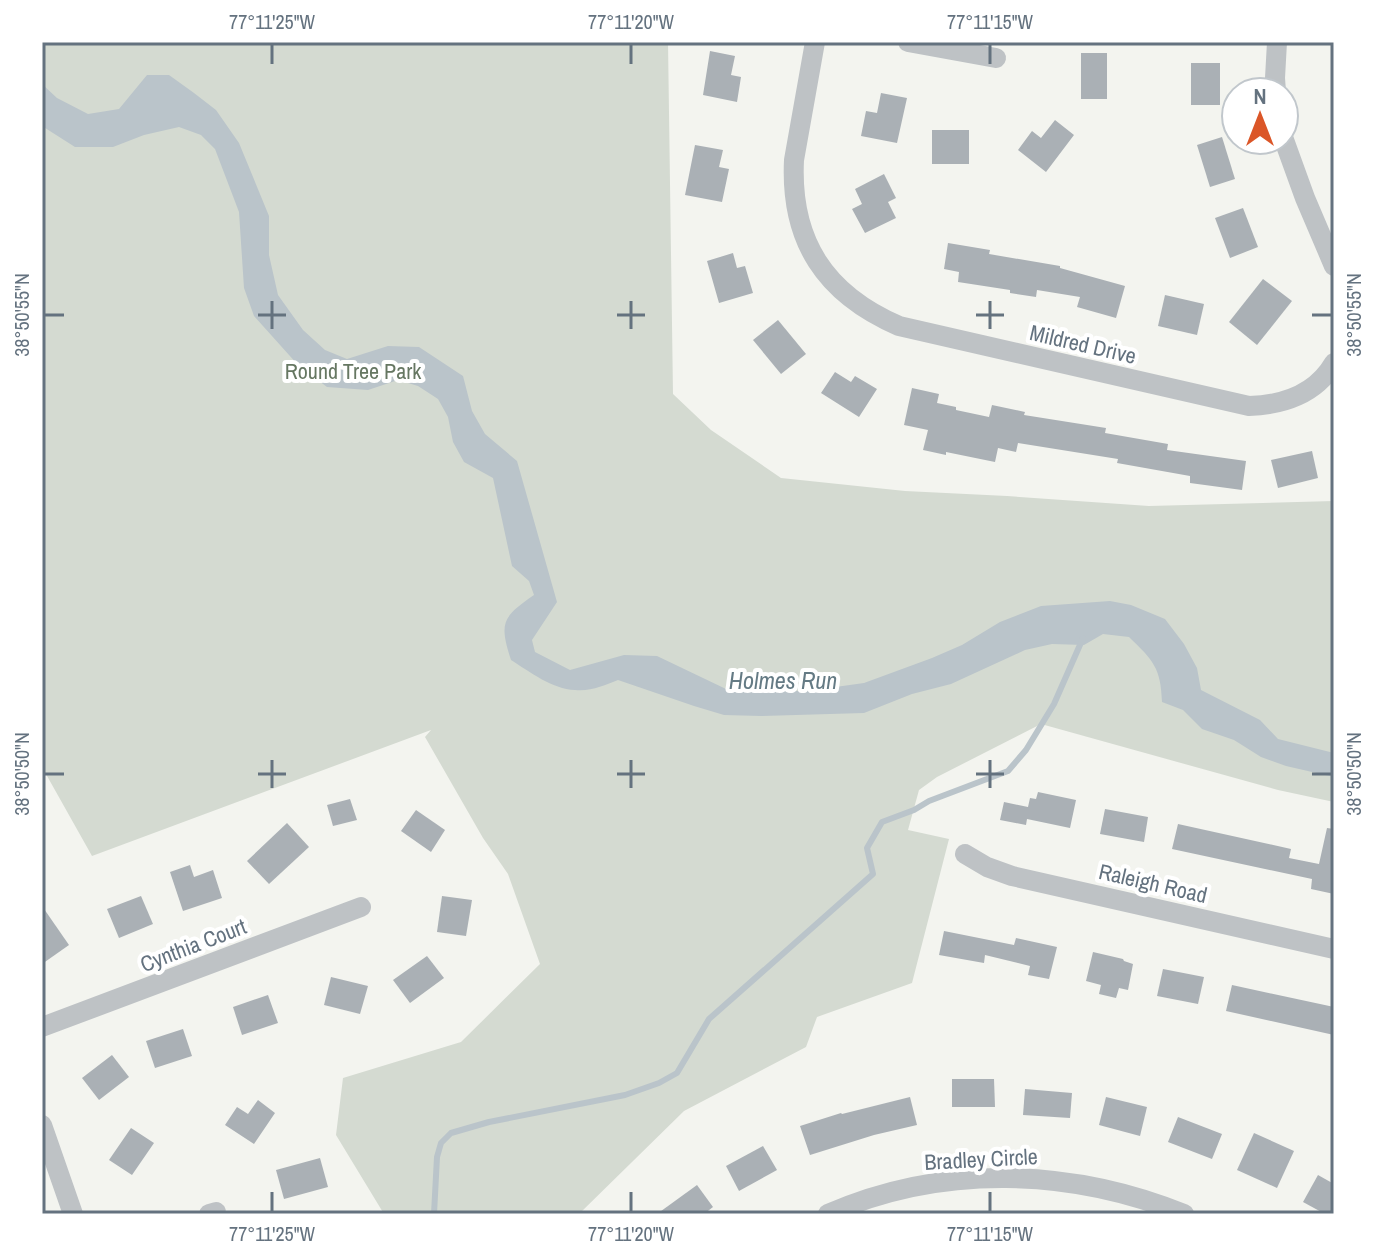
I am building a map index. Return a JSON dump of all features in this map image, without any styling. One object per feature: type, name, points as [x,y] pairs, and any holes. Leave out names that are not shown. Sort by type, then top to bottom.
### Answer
[{"type":"street","name":"Mildred Drive","points":[[815,42],[794,160],[796,207],[814,258],[852,301],[899,326],[1249,406],[1270,406],[1298,396],[1317,384],[1334,363]]},
{"type":"street","points":[[908,42],[996,58]]},
{"type":"street","points":[[1276,76],[1277,42]]},
{"type":"street","points":[[1288,156],[1334,266]]},
{"type":"street","name":"Raleigh Road","points":[[965,854],[987,867],[1012,876],[1334,949]]},
{"type":"street","name":"Cynthia Court","points":[[42,1027],[361,907]]},
{"type":"street","points":[[42,1125],[73,1214]]},
{"type":"street","name":"Bradley Circle","points":[[828,1214],[891,1191],[930,1183],[1025,1177],[1094,1186],[1184,1214]]},
{"type":"green space","name":"Round Tree Park","points":[[42,42],[668,42],[673,394],[711,430],[781,478],[905,491],[1149,506],[1334,501],[1334,802],[1278,790],[1041,724],[937,777],[919,790],[908,830],[949,839],[912,983],[817,1017],[806,1047],[684,1111],[579,1214],[384,1214],[336,1135],[343,1078],[461,1042],[540,964],[508,874],[483,838],[425,737],[431,730],[92,856],[42,767]]},
{"type":"shaded area","points":[[147,75],[169,75],[194,93],[216,110],[239,143],[269,216],[269,255],[278,295],[303,330],[325,350],[347,359],[388,346],[419,347],[463,376],[472,411],[485,434],[517,461],[557,602],[532,640],[535,652],[570,670],[624,655],[657,656],[726,689],[807,691],[864,683],[962,645],[1000,622],[1041,606],[1110,601],[1131,605],[1165,619],[1197,668],[1201,690],[1260,720],[1278,739],[1334,753],[1334,777],[1261,757],[1234,740],[1202,729],[1183,710],[1162,702],[1160,681],[1154,665],[1129,637],[1103,634],[1084,645],[1052,644],[1025,650],[951,684],[912,694],[864,713],[724,715],[618,680],[592,689],[575,690],[558,687],[534,675],[511,660],[505,637],[509,615],[534,595],[529,581],[512,566],[493,478],[464,462],[453,442],[448,417],[438,399],[418,386],[398,380],[368,390],[327,387],[298,365],[254,316],[244,288],[239,212],[215,149],[201,135],[179,127],[144,135],[113,147],[75,147],[42,126],[42,84],[57,98],[88,114],[119,109]]},
{"type":"building","points":[[710,51],[735,56],[731,75],[741,77],[737,102],[703,95]]},
{"type":"building","points":[[1081,53],[1107,53],[1107,99],[1081,99]]},
{"type":"building","points":[[1191,63],[1220,63],[1220,105],[1191,105]]},
{"type":"building","points":[[881,93],[907,98],[897,143],[861,136],[866,111],[877,113]]},
{"type":"building","points":[[1055,120],[1074,135],[1046,172],[1018,150],[1032,131],[1041,138]]},
{"type":"building","points":[[932,130],[969,130],[969,164],[932,164]]},
{"type":"building","points":[[1220,138],[1220,156],[1228,156],[1235,179],[1210,187],[1197,145]]},
{"type":"building","points":[[695,145],[723,150],[719,167],[729,169],[722,202],[685,195]]},
{"type":"building","points":[[884,174],[896,198],[888,202],[896,218],[865,233],[852,209],[862,204],[855,189]]},
{"type":"building","points":[[1243,208],[1258,247],[1230,258],[1215,218]]},
{"type":"building","points":[[948,243],[990,250],[989,254],[1060,266],[1125,286],[1116,318],[1077,307],[1080,297],[1037,290],[1036,297],[958,282],[959,272],[944,269]]},
{"type":"building","points":[[733,253],[737,268],[745,266],[753,293],[719,303],[707,261]]},
{"type":"building","points":[[1263,279],[1292,301],[1257,345],[1229,322]]},
{"type":"building","points":[[1165,295],[1204,304],[1197,335],[1158,326]]},
{"type":"building","points":[[778,320],[806,354],[781,374],[753,340]]},
{"type":"building","points":[[835,372],[851,382],[855,376],[877,389],[859,417],[821,393]]},
{"type":"building","points":[[912,388],[939,394],[937,403],[956,407],[956,410],[989,417],[992,405],[1025,412],[1024,415],[1106,428],[1105,433],[1168,444],[1167,450],[1246,461],[1242,490],[1190,483],[1190,476],[1117,463],[1118,459],[1018,443],[1016,452],[998,448],[995,462],[923,450],[928,430],[904,425]]},
{"type":"building","points":[[1312,451],[1318,478],[1278,488],[1271,460]]},
{"type":"building","points":[[1038,792],[1076,800],[1070,828],[1027,819],[1026,825],[1000,820],[1004,802],[1028,807],[1030,798],[1036,799]]},
{"type":"building","points":[[350,799],[357,820],[333,826],[327,805]]},
{"type":"building","points":[[1105,809],[1148,817],[1144,842],[1100,834]]},
{"type":"building","points":[[416,810],[445,830],[431,852],[401,831]]},
{"type":"building","points":[[287,823],[309,847],[269,884],[247,861]]},
{"type":"building","points":[[1178,824],[1291,849],[1289,858],[1319,864],[1327,828],[1334,829],[1334,894],[1311,889],[1312,879],[1172,849]]},
{"type":"building","points":[[190,865],[194,877],[213,870],[222,898],[183,911],[170,872]]},
{"type":"building","points":[[141,896],[153,924],[119,938],[107,909]]},
{"type":"building","points":[[442,896],[472,900],[466,936],[437,932]]},
{"type":"building","points":[[42,906],[69,945],[42,964]]},
{"type":"building","points":[[944,931],[1014,945],[1016,938],[1057,947],[1049,979],[1028,975],[1030,966],[985,955],[984,963],[939,955]]},
{"type":"building","points":[[1093,952],[1133,964],[1128,990],[1119,988],[1116,998],[1099,994],[1101,985],[1086,981]]},
{"type":"building","points":[[427,956],[444,978],[410,1003],[393,980]]},
{"type":"building","points":[[1163,969],[1204,977],[1198,1004],[1157,996]]},
{"type":"building","points":[[331,977],[368,986],[360,1014],[324,1005]]},
{"type":"building","points":[[1232,985],[1334,1007],[1334,1035],[1226,1011]]},
{"type":"building","points":[[268,995],[278,1023],[242,1035],[233,1007]]},
{"type":"building","points":[[183,1029],[192,1056],[155,1068],[146,1041]]},
{"type":"building","points":[[112,1055],[129,1077],[99,1100],[82,1078]]},
{"type":"building","points":[[952,1079],[994,1079],[995,1107],[952,1107]]},
{"type":"building","points":[[1025,1089],[1072,1093],[1070,1118],[1023,1115]]},
{"type":"building","points":[[910,1097],[917,1125],[810,1155],[800,1126]]},
{"type":"building","points":[[1106,1097],[1147,1107],[1140,1136],[1099,1125]]},
{"type":"building","points":[[258,1100],[275,1113],[254,1144],[225,1125],[237,1107],[248,1114]]},
{"type":"building","points":[[1178,1117],[1222,1134],[1212,1159],[1168,1142]]},
{"type":"building","points":[[131,1128],[154,1143],[132,1175],[109,1160]]},
{"type":"building","points":[[1254,1133],[1294,1151],[1277,1188],[1237,1170]]},
{"type":"building","points":[[763,1146],[777,1170],[739,1191],[726,1166]]},
{"type":"building","points":[[320,1158],[328,1187],[284,1199],[276,1170]]},
{"type":"building","points":[[1318,1175],[1334,1184],[1334,1214],[1325,1214],[1303,1202]]},
{"type":"building","points":[[697,1185],[713,1207],[704,1214],[657,1214]]},
{"type":"waterway","points":[[434,1214],[437,1157],[441,1143],[451,1133],[489,1122],[625,1095],[677,1073],[709,1019],[873,874],[867,848],[882,822],[1008,771],[1026,750],[1054,704],[1083,638]]},
{"type":"water label","name":"Holmes Run","points":[[783,680]]}]
